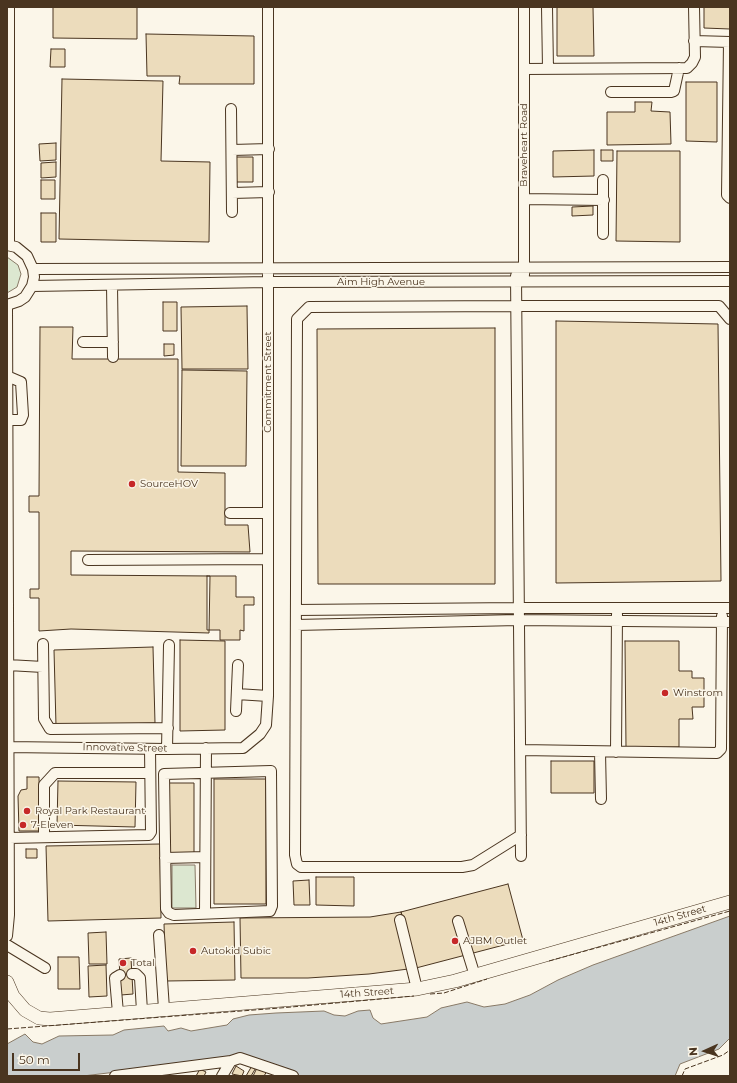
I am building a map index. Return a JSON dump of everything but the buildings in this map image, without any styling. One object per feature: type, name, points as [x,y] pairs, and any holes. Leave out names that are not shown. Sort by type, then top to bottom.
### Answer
[{"type":"main road","name":"14th Street","points":[[7,983],[20,1005],[40,1018],[50,1019],[417,989],[442,985],[475,976],[730,902]]},
{"type":"street","points":[[7,936],[9,920],[9,838],[7,305],[20,301],[29,292],[32,286],[33,269],[27,256],[16,247],[8,245],[9,7]]},
{"type":"street","name":"Commitment Street","points":[[243,748],[260,734],[266,725],[268,696],[268,7]]},
{"type":"street","name":"Braveheart Road","points":[[521,856],[518,620],[517,306],[520,282],[524,199],[524,7]]},
{"type":"street","points":[[547,7],[548,69]]},
{"type":"street","points":[[524,69],[687,68],[695,57],[694,7]]},
{"type":"street","points":[[694,40],[729,42],[727,195],[730,198]]},
{"type":"street","points":[[610,92],[674,91],[679,68]]},
{"type":"street","points":[[231,109],[232,212]]},
{"type":"street","points":[[232,150],[269,149]]},
{"type":"street","points":[[603,180],[603,234]]},
{"type":"street","points":[[232,193],[269,192]]},
{"type":"street","points":[[524,199],[604,200]]},
{"type":"street","name":"Aim High Avenue","points":[[33,269],[520,269],[730,267]]},
{"type":"street","name":"Aim High Avenue","points":[[32,286],[268,282],[730,281]]},
{"type":"street","points":[[112,285],[113,357]]},
{"type":"street","points":[[521,835],[473,865],[462,867],[301,867],[297,864],[295,855],[297,319],[310,307],[719,306],[730,319]]},
{"type":"street","points":[[83,342],[113,342]]},
{"type":"street","points":[[7,376],[21,382],[24,414],[21,420],[8,420]]},
{"type":"street","points":[[230,513],[268,514]]},
{"type":"street","points":[[88,560],[268,559]]},
{"type":"street","points":[[616,752],[617,608]]},
{"type":"street","points":[[296,610],[726,608],[721,749],[712,753],[520,750]]},
{"type":"street","points":[[296,625],[518,620],[726,622]]},
{"type":"street","points":[[43,644],[44,719],[50,729],[168,728]]},
{"type":"street","points":[[167,749],[169,645]]},
{"type":"street","points":[[8,665],[43,667]]},
{"type":"street","points":[[236,711],[238,665]]},
{"type":"street","points":[[237,694],[268,696]]},
{"type":"street","name":"Innovative Street","points":[[8,747],[150,749],[243,748]]},
{"type":"street","points":[[205,913],[206,748]]},
{"type":"street","points":[[9,838],[44,836],[149,835],[151,832],[150,749]]},
{"type":"street","points":[[600,752],[601,799]]},
{"type":"street","points":[[271,771],[272,906],[270,911],[174,915],[166,909],[165,858],[164,774],[271,771]]},
{"type":"street","points":[[44,836],[44,785],[55,773],[150,773]]},
{"type":"street","points":[[165,858],[206,857]]},
{"type":"street","points":[[400,920],[417,989]]},
{"type":"street","points":[[458,921],[475,976]]},
{"type":"street","points":[[159,935],[164,1009]]},
{"type":"street","points":[[7,945],[45,968]]},
{"type":"street","points":[[118,1013],[115,978],[120,974]]},
{"type":"street","points":[[132,974],[136,974],[140,978],[142,1011]]},
{"type":"street","points":[[116,1076],[244,1058],[293,1076]]},
{"type":"street","points":[[222,1076],[231,1061]]},
{"type":"green space","points":[[7,257],[18,265],[21,274],[17,287],[7,293]]},
{"type":"green space","points":[[172,865],[195,865],[196,908],[172,908]]},
{"type":"shaded area","points":[[730,916],[730,1038],[719,1049],[680,1064],[675,1076],[294,1076],[247,1060],[207,1061],[83,1076],[7,1076],[7,1044],[25,1034],[33,1042],[42,1044],[59,1036],[113,1035],[124,1030],[164,1026],[168,1031],[181,1028],[191,1031],[227,1025],[233,1019],[249,1015],[324,1011],[334,1015],[345,1016],[358,1011],[370,1010],[373,1018],[381,1024],[427,1017],[441,1008],[467,1002],[484,1007],[505,1004],[530,995],[558,980],[593,965]]},
{"type":"fence","points":[[549,961],[730,911]]},
{"type":"fence","points":[[430,994],[444,993],[487,979]]},
{"type":"fence","points":[[7,1029],[414,996]]},
{"type":"fence","points":[[682,1076],[685,1069],[723,1055],[730,1050]]},
{"type":"place","name":"SourceHOV","points":[[132,484]]},
{"type":"place","name":"Winstrom","points":[[665,693]]},
{"type":"place","name":"Royal Park Restaurant","points":[[27,811]]},
{"type":"place","name":"7-Eleven","points":[[23,825]]},
{"type":"place","name":"AJBM Outlet","points":[[455,941]]},
{"type":"place","name":"Autokid Subic","points":[[193,951]]},
{"type":"place","name":"Total","points":[[123,963]]}]
